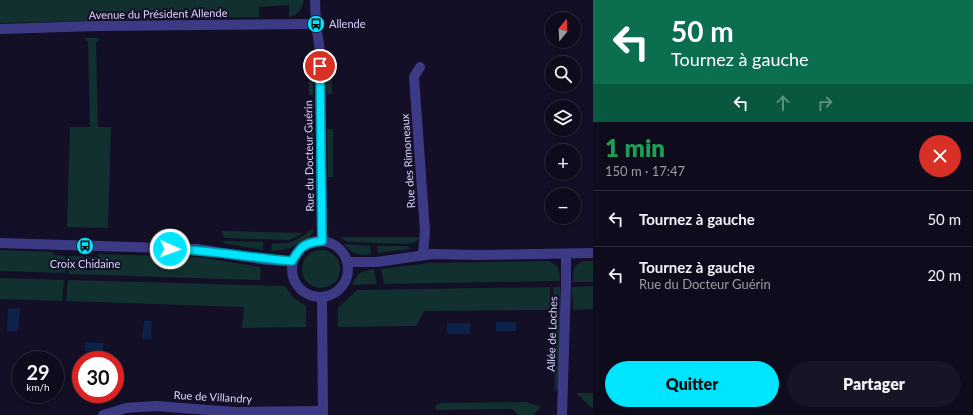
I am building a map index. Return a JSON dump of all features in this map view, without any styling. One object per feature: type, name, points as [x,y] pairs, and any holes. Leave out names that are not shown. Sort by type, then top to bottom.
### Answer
[{"type":"street","name":"Rue du Docteur Guérin","points":[[315,0],[316,24],[320,51],[322,241]]},
{"type":"street","name":"Avenue du Président Allende","points":[[0,29],[316,24]]},
{"type":"street","name":"Rue des Rimoneaux","points":[[420,67],[414,77],[425,231],[423,255]]},
{"type":"street","points":[[322,241],[338,247],[344,254],[348,262],[348,276],[342,288],[333,295],[322,298],[306,295],[294,284],[291,273],[292,261],[298,250],[309,242],[322,241]]},
{"type":"street","points":[[0,243],[198,250],[267,260],[292,261]]},
{"type":"street","points":[[348,262],[376,262],[423,255],[593,253]]},
{"type":"street","name":"Allée de Loches","points":[[562,415],[566,254]]},
{"type":"street","points":[[322,298],[322,413]]},
{"type":"street","name":"Rue de Villandry","points":[[103,415],[126,408],[156,406],[235,412],[322,413]]},
{"type":"green space","points":[[0,0],[304,0],[299,12],[289,17],[289,5],[259,7],[259,17],[0,23]]},
{"type":"green space","points":[[84,38],[100,38],[96,43],[98,127],[111,127],[108,228],[67,227],[70,127],[90,127],[88,42]]},
{"type":"green space","points":[[327,54],[331,54],[332,94],[327,94]]},
{"type":"green space","points":[[309,57],[313,57],[313,95],[309,95]]},
{"type":"green space","points":[[309,116],[313,116],[314,140],[309,140]]},
{"type":"green space","points":[[327,129],[333,129],[333,177],[328,177]]},
{"type":"green space","points":[[310,175],[314,175],[314,212],[310,212]]},
{"type":"green space","points":[[311,230],[314,230],[311,235],[302,242],[289,248],[271,251],[272,244],[293,241]]},
{"type":"green space","points":[[222,231],[304,233],[289,240],[225,238]]},
{"type":"green space","points":[[340,237],[420,237],[416,242],[407,244],[347,242]]},
{"type":"green space","points":[[225,241],[263,242],[263,250],[222,243]]},
{"type":"green space","points":[[344,244],[370,246],[371,254],[356,254]]},
{"type":"green space","points":[[377,246],[407,246],[410,249],[378,253]]},
{"type":"green space","points":[[0,250],[53,252],[54,255],[65,256],[65,273],[0,271]]},
{"type":"green space","points":[[317,250],[325,250],[335,255],[339,262],[339,276],[335,283],[325,288],[317,288],[307,283],[305,280],[302,273],[302,265],[307,255],[310,253]]},
{"type":"green space","points":[[98,254],[198,257],[261,267],[260,280],[68,274],[69,256],[98,257]]},
{"type":"green space","points":[[548,261],[557,266],[560,274],[560,281],[384,284],[381,269],[429,263]]},
{"type":"green space","points":[[584,261],[593,261],[593,282],[573,282],[575,266]]},
{"type":"green space","points":[[374,269],[377,284],[352,285],[360,273]]},
{"type":"green space","points":[[0,278],[64,280],[62,301],[0,299]]},
{"type":"green space","points":[[68,280],[285,286],[294,298],[306,306],[306,327],[242,328],[244,307],[66,301]]},
{"type":"green space","points":[[593,286],[593,309],[573,310],[572,287]]},
{"type":"green space","points":[[550,287],[550,310],[424,311],[416,326],[338,327],[338,308],[357,290]]},
{"type":"green space","points":[[553,287],[560,287],[561,378],[559,387],[555,392]]},
{"type":"green space","points":[[576,393],[593,393],[593,409]]},
{"type":"green space","points":[[527,402],[541,407],[533,415],[518,415],[512,409],[436,410],[436,405],[443,403]]},
{"type":"water","points":[[8,308],[20,309],[18,331],[7,331]]},
{"type":"water","points":[[144,320],[152,321],[151,339],[142,339]]},
{"type":"water","points":[[496,322],[516,322],[516,331],[496,331]]},
{"type":"water","points":[[447,323],[470,323],[470,334],[447,334]]},
{"type":"water","points":[[85,342],[103,343],[103,351],[85,351]]},
{"type":"place","name":"Allende","points":[[316,24]]},
{"type":"place","name":"Croix Chidaine","points":[[85,246]]},
{"type":"route","points":[[170,249],[198,250],[267,260],[292,261],[298,250],[309,242],[322,241],[320,66]]}]
